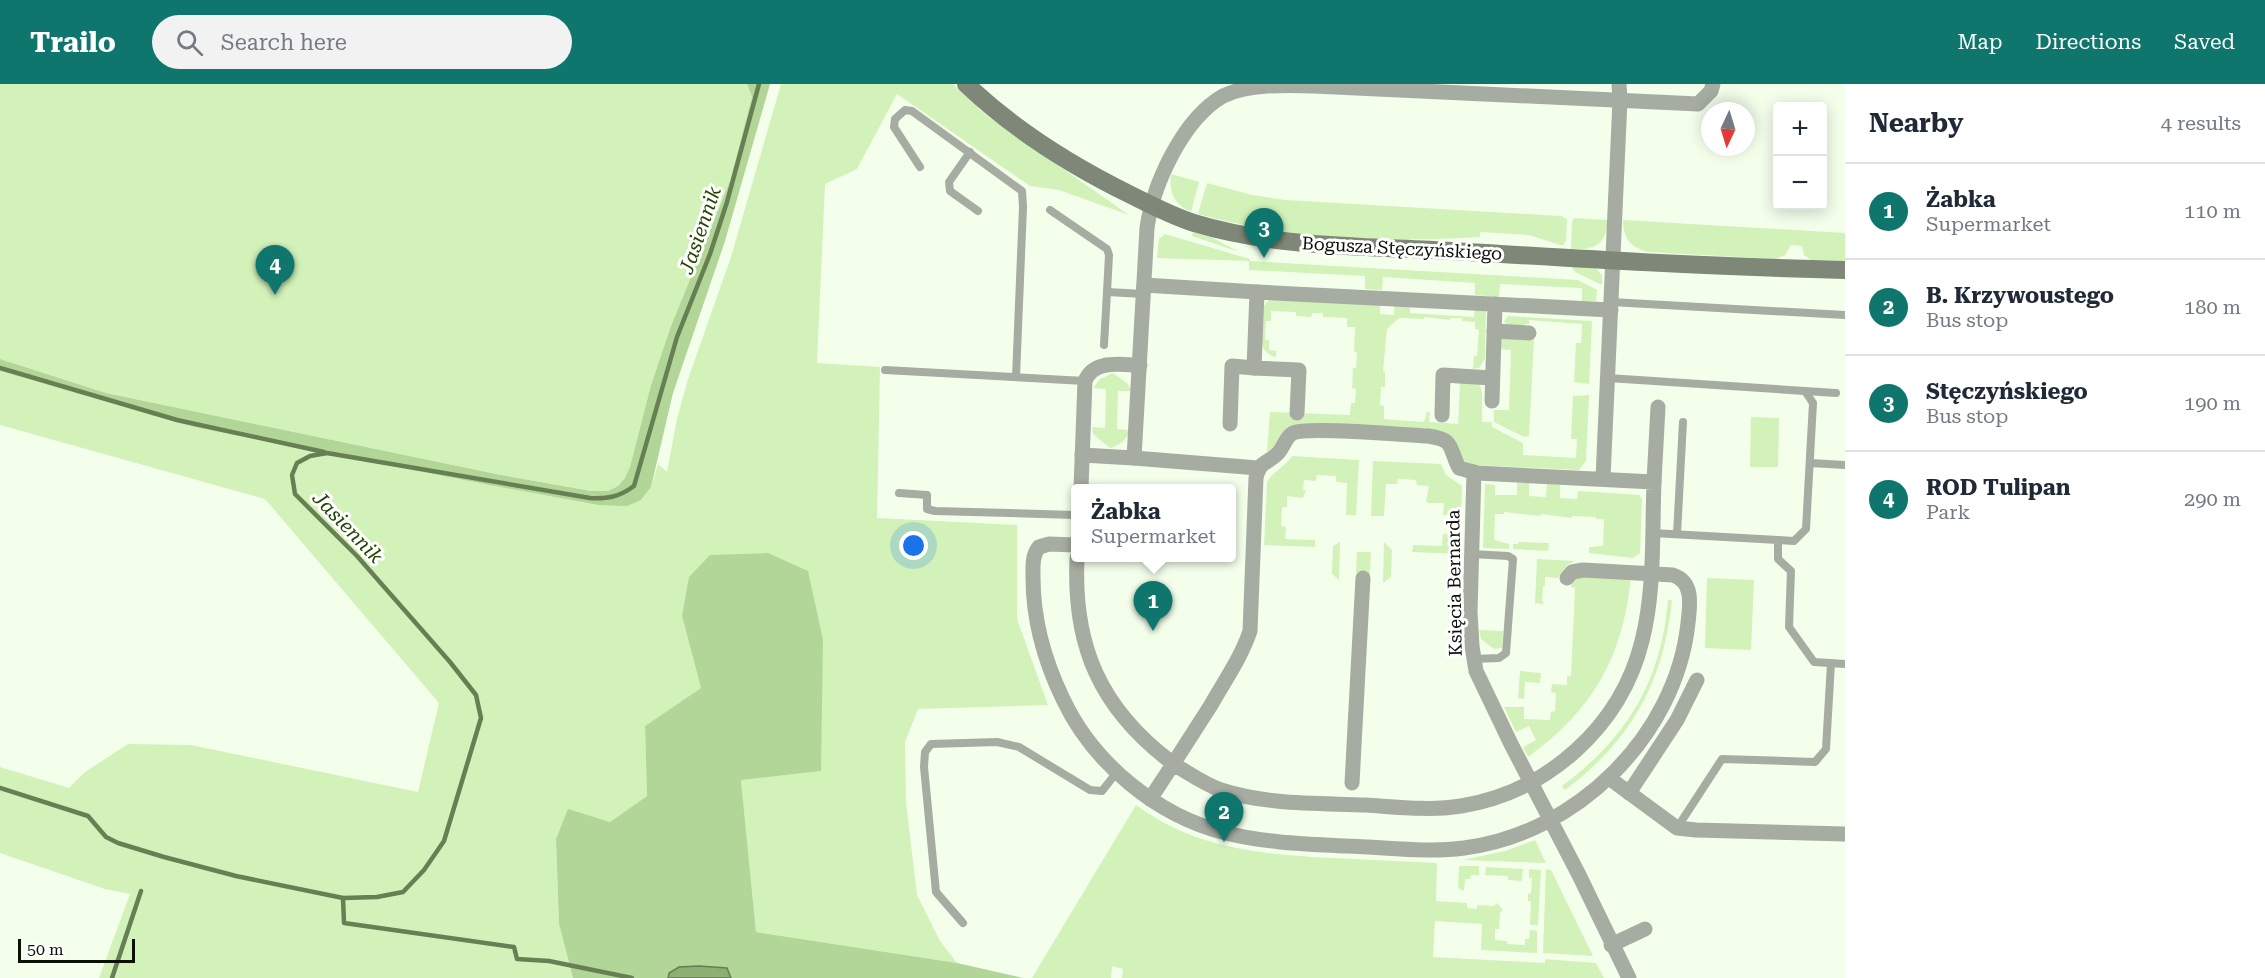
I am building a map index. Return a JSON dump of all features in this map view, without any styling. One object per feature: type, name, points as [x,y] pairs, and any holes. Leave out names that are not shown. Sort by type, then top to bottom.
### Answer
[{"type":"street","name":"Bogusza Stęczyńskiego","points":[[966,84],[987,104],[1092,176],[1192,222],[1233,233],[1276,240],[1613,260],[1845,270]]},
{"type":"street","points":[[1603,478],[1619,84]]},
{"type":"street","points":[[1134,458],[1151,205],[1166,168],[1192,122],[1224,95],[1260,85],[1498,89],[1620,100],[1698,104],[1711,91],[1713,84]]},
{"type":"street","points":[[1144,289],[1257,292],[1495,304],[1611,306]]},
{"type":"street","points":[[1254,368],[1257,292]]},
{"type":"street","points":[[1492,401],[1495,304]]},
{"type":"street","points":[[1494,331],[1528,333]]},
{"type":"street","points":[[1081,484],[1085,381],[1088,374],[1100,366],[1140,365]]},
{"type":"street","points":[[1230,424],[1232,366],[1299,369],[1297,413]]},
{"type":"street","points":[[1442,415],[1443,375],[1492,378]]},
{"type":"street","points":[[1077,562],[1078,618],[1089,658],[1098,679],[1131,726],[1173,764],[1219,789],[1279,801],[1427,808],[1461,807],[1494,798],[1532,782],[1568,759],[1602,723],[1617,702],[1636,662],[1643,640],[1650,573],[1658,408]]},
{"type":"street","points":[[1150,799],[1242,654],[1250,631],[1258,468],[1276,455],[1291,434],[1301,431],[1325,431],[1444,439],[1451,445],[1459,468],[1474,472],[1654,482]]},
{"type":"street","points":[[1082,455],[1258,468]]},
{"type":"street","name":"Księcia Bernarda","points":[[1474,472],[1471,554],[1473,659],[1485,690],[1629,978]]},
{"type":"street","points":[[1071,545],[1049,544],[1038,547],[1035,551],[1033,590],[1044,655],[1078,726],[1117,772],[1150,799],[1182,817],[1226,833],[1271,842],[1429,850],[1466,848],[1519,833],[1550,819],[1569,808],[1609,778],[1625,762],[1664,701],[1683,651],[1689,608],[1688,589],[1680,577],[1650,573],[1576,571],[1569,574],[1567,578]]},
{"type":"street","points":[[1352,783],[1363,578]]},
{"type":"street","points":[[1629,793],[1677,720],[1696,680]]},
{"type":"street","points":[[1609,778],[1677,828],[1845,834]]},
{"type":"street","points":[[1611,945],[1645,928]]},
{"type":"lane","points":[[920,167],[894,127],[895,119],[905,110],[912,111],[1022,191],[1016,377]]},
{"type":"lane","points":[[970,152],[949,182],[948,187],[950,191],[978,211]]},
{"type":"lane","points":[[1050,210],[1107,249],[1109,255],[1104,345]]},
{"type":"lane","points":[[1107,292],[1144,289]]},
{"type":"lane","points":[[1611,306],[1845,315]]},
{"type":"lane","points":[[885,370],[1085,381]]},
{"type":"lane","points":[[1608,378],[1836,393]]},
{"type":"lane","points":[[1652,533],[1794,541],[1806,529],[1813,403],[1805,391]]},
{"type":"lane","points":[[1677,534],[1683,422]]},
{"type":"lane","points":[[1810,463],[1845,465]]},
{"type":"lane","points":[[900,493],[927,495],[927,509],[935,511],[1071,515]]},
{"type":"lane","points":[[1778,540],[1778,559],[1791,571],[1789,627],[1814,662],[1845,664]]},
{"type":"lane","points":[[1471,554],[1508,556],[1513,559],[1506,653],[1499,658],[1473,659]]},
{"type":"lane","points":[[1677,828],[1722,759],[1815,762],[1826,749],[1831,663]]},
{"type":"lane","points":[[963,923],[936,892],[924,767],[925,752],[931,744],[997,742],[1019,747],[1090,790],[1102,791],[1117,772]]},
{"type":"shaded area","points":[[0,84],[747,84],[752,97],[730,181],[671,326],[651,385],[630,467],[618,486],[608,491],[591,491],[496,474],[106,393],[0,359]]},
{"type":"shaded area","points":[[747,84],[770,84],[725,241],[673,393],[651,487],[641,500],[627,506],[599,505],[194,427],[0,371],[0,359],[106,393],[496,474],[591,491],[608,491],[618,486],[630,467],[651,385],[671,326],[730,181],[752,97]]},
{"type":"shaded area","points":[[781,84],[953,84],[986,115],[1129,215],[1059,190],[1030,186],[897,94],[857,169],[825,184],[817,363],[880,367],[877,518],[1017,525],[1017,619],[1048,705],[918,709],[905,742],[906,802],[917,895],[940,941],[957,963],[756,932],[741,780],[821,771],[682,616],[701,688],[645,726],[647,796],[610,822],[568,810],[556,839],[559,924],[573,978],[99,978],[130,894],[105,889],[0,853],[0,767],[69,788],[85,772],[128,744],[191,745],[418,792],[439,703],[265,499],[0,425],[0,371],[194,427],[479,483],[641,500],[651,487],[658,464],[667,472],[677,419],[688,379],[731,257]]},
{"type":"shaded area","points":[[1171,174],[1199,182],[1191,212],[1180,205],[1174,197]]},
{"type":"shaded area","points":[[1207,183],[1252,195],[1286,200],[1561,216],[1567,219],[1566,241],[1560,245],[1529,235],[1480,232],[1480,237],[1373,239],[1267,229],[1198,214]]},
{"type":"shaded area","points":[[1574,218],[1608,220],[1602,240],[1593,247],[1571,249]]},
{"type":"shaded area","points":[[1623,220],[1845,233],[1845,261],[1811,260],[1804,255],[1802,246],[1791,245],[1785,255],[1775,259],[1648,252],[1637,248],[1629,241]]},
{"type":"shaded area","points":[[1193,232],[1211,237],[1239,252],[1192,236]]},
{"type":"shaded area","points":[[1165,234],[1250,259],[1250,261],[1578,280],[1597,290],[1596,301],[1582,301],[1582,288],[1500,284],[1499,297],[1475,295],[1475,283],[1383,277],[1382,290],[1365,289],[1365,276],[1249,270],[1249,261],[1157,258],[1159,239]]},
{"type":"shaded area","points":[[1571,266],[1596,268],[1602,275],[1602,285],[1575,272]]},
{"type":"shaded area","points":[[1272,298],[1380,301],[1380,314],[1394,315],[1395,302],[1410,303],[1410,313],[1474,317],[1475,306],[1486,309],[1485,358],[1479,368],[1473,369],[1474,356],[1477,356],[1479,330],[1475,329],[1475,322],[1462,321],[1462,318],[1451,318],[1450,320],[1424,317],[1424,319],[1399,318],[1387,329],[1383,371],[1385,372],[1385,387],[1381,387],[1380,405],[1384,406],[1384,419],[1424,422],[1427,412],[1430,412],[1429,422],[1458,424],[1460,382],[1479,383],[1482,392],[1482,422],[1492,422],[1492,427],[1523,443],[1523,455],[1576,458],[1577,439],[1571,439],[1573,396],[1589,395],[1586,461],[1579,470],[1474,465],[1463,461],[1451,438],[1434,430],[1294,425],[1284,431],[1267,452],[1270,412],[1350,415],[1351,403],[1355,403],[1356,389],[1352,388],[1357,352],[1354,352],[1355,327],[1347,327],[1347,318],[1323,317],[1323,313],[1312,313],[1311,317],[1296,316],[1296,312],[1271,311],[1271,321],[1266,321],[1265,340],[1269,340],[1269,350],[1276,351],[1276,357],[1263,348],[1259,329],[1262,310]]},
{"type":"shaded area","points":[[1508,316],[1592,321],[1589,384],[1574,382],[1576,343],[1581,343],[1582,324],[1529,320],[1529,324],[1514,326],[1506,325],[1504,321]]},
{"type":"shaded area","points":[[1500,338],[1534,339],[1529,436],[1524,437],[1494,422],[1494,410],[1509,410],[1511,350],[1497,349]]},
{"type":"shaded area","points":[[1113,373],[1128,384],[1131,391],[1118,391],[1117,429],[1129,430],[1129,433],[1122,442],[1110,448],[1093,434],[1092,427],[1105,428],[1106,389],[1093,388],[1100,379]]},
{"type":"shaded area","points":[[1751,417],[1779,418],[1778,467],[1750,467]]},
{"type":"shaded area","points":[[1292,456],[1359,460],[1356,515],[1346,515],[1347,483],[1336,482],[1336,476],[1317,475],[1316,481],[1304,480],[1303,490],[1306,490],[1303,498],[1287,496],[1287,507],[1282,507],[1281,526],[1286,527],[1285,539],[1315,540],[1315,547],[1264,545],[1267,482]]},
{"type":"shaded area","points":[[1373,461],[1441,464],[1446,475],[1462,486],[1461,521],[1448,520],[1448,515],[1443,515],[1444,503],[1426,501],[1429,486],[1417,485],[1416,480],[1398,479],[1397,484],[1386,484],[1384,516],[1371,516]]},
{"type":"shaded area","points":[[1517,483],[1529,483],[1529,496],[1546,497],[1547,484],[1560,485],[1560,498],[1577,499],[1578,491],[1640,495],[1642,500],[1640,553],[1633,558],[1589,553],[1589,547],[1603,546],[1604,519],[1504,512],[1504,514],[1495,514],[1494,540],[1509,544],[1509,549],[1483,548],[1485,484],[1495,485],[1495,495],[1517,495]]},
{"type":"shaded area","points":[[1448,525],[1461,525],[1460,554],[1412,552],[1413,545],[1442,546],[1443,534],[1448,534]]},
{"type":"shaded area","points":[[1340,542],[1339,580],[1332,574],[1333,546]]},
{"type":"shaded area","points":[[1384,542],[1392,550],[1391,577],[1383,583]]},
{"type":"shaded area","points":[[1519,542],[1549,543],[1548,551],[1513,549],[1513,544]]},
{"type":"shaded area","points":[[1357,552],[1371,552],[1370,574],[1356,573]]},
{"type":"shaded area","points":[[768,553],[808,571],[823,640],[821,771],[741,780],[756,932],[957,963],[1023,978],[573,978],[559,924],[556,839],[568,809],[610,822],[647,796],[645,726],[701,688],[682,616],[689,577],[710,555]]},
{"type":"shaded area","points":[[1537,559],[1575,561],[1567,565],[1558,578],[1545,577],[1542,601],[1544,604],[1535,603]]},
{"type":"shaded area","points":[[1577,576],[1631,577],[1621,632],[1601,679],[1587,700],[1551,739],[1528,757],[1523,747],[1536,740],[1529,726],[1516,732],[1504,707],[1524,707],[1524,719],[1550,720],[1551,712],[1555,711],[1556,693],[1551,692],[1552,684],[1567,685],[1567,676],[1571,676],[1575,588],[1571,587],[1572,578]]},
{"type":"shaded area","points":[[1707,578],[1754,580],[1751,650],[1705,648]]},
{"type":"shaded area","points":[[1668,600],[1672,600],[1661,657],[1640,707],[1626,730],[1608,751],[1565,790],[1562,786],[1605,748],[1623,727],[1637,705],[1649,682],[1658,656]]},
{"type":"shaded area","points":[[1479,630],[1503,631],[1502,648],[1494,649],[1481,639]]},
{"type":"shaded area","points":[[1520,671],[1541,673],[1540,683],[1525,682],[1524,699],[1518,698]]},
{"type":"shaded area","points":[[1136,805],[1159,820],[1205,840],[1254,851],[1437,863],[1436,901],[1467,903],[1467,908],[1477,909],[1477,905],[1494,906],[1497,903],[1503,910],[1500,913],[1499,929],[1495,929],[1495,940],[1507,941],[1507,944],[1525,945],[1525,939],[1529,939],[1530,930],[1537,931],[1537,953],[1481,950],[1482,924],[1435,921],[1433,957],[1545,963],[1545,959],[1596,963],[1604,978],[1122,978],[1123,969],[1112,966],[1111,978],[1032,978]]},
{"type":"shaded area","points":[[1535,840],[1546,863],[1463,860],[1505,851]]},
{"type":"shaded area","points":[[1459,866],[1479,866],[1479,875],[1471,875],[1470,879],[1465,879],[1464,891],[1458,888]]},
{"type":"shaded area","points":[[1486,867],[1523,869],[1522,881],[1508,880],[1508,876],[1485,875]]},
{"type":"shaded area","points":[[1529,869],[1541,870],[1538,925],[1530,925],[1531,901],[1528,901],[1528,894],[1531,893],[1532,878],[1529,878]]},
{"type":"shaded area","points":[[1546,869],[1551,870],[1593,956],[1543,953]]},
{"type":"shaded area","points":[[679,967],[727,968],[731,978],[668,978],[669,973]]},
{"type":"waterway","name":"Jasiennik","points":[[0,788],[88,816],[106,837],[118,843],[236,876],[343,898],[377,897],[403,892],[424,870],[444,841],[481,718],[476,695],[357,556],[295,494],[292,475],[297,463],[310,456],[327,453],[590,498],[613,496],[634,486],[677,337],[710,254],[727,202],[759,84]]},
{"type":"waterway","points":[[0,368],[177,420],[324,452]]},
{"type":"waterway","name":"Jasiennik","points":[[112,978],[141,891]]},
{"type":"waterway","points":[[343,898],[344,923],[514,947],[517,959],[549,961],[632,978]]},
{"type":"place","name":"Stęczyńskiego","points":[[1264,258]]},
{"type":"place","name":"ROD Tulipan","points":[[275,295]]},
{"type":"place","name":"Żabka","points":[[1153,631]]},
{"type":"place","name":"B. Krzywoustego","points":[[1224,842]]}]
